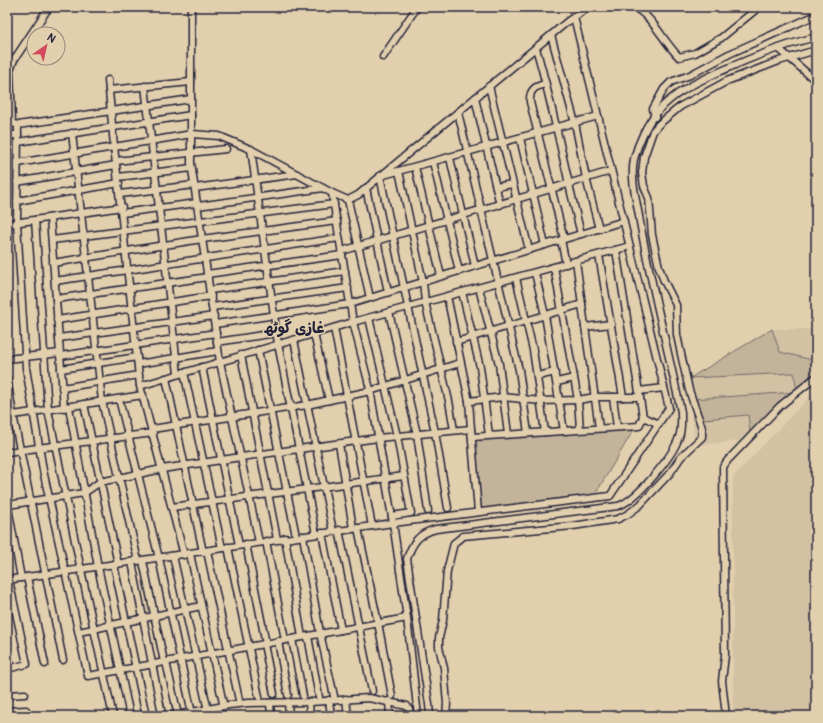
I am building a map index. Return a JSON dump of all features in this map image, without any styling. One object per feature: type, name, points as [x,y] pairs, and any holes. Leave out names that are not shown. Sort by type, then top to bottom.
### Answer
[{"type":"street","points":[[49,7],[14,60],[10,70],[12,122],[15,124],[18,125],[191,99]]},
{"type":"street","points":[[191,7],[192,168],[218,351],[259,542]]},
{"type":"street","points":[[383,57],[417,7]]},
{"type":"street","points":[[348,200],[358,195],[551,35],[589,7]]},
{"type":"street","points":[[634,7],[649,19],[673,51],[679,56],[695,53],[721,38],[759,7]]},
{"type":"street","points":[[659,124],[654,115],[653,109],[665,87],[671,82],[690,75],[729,54],[816,16]]},
{"type":"street","points":[[7,650],[9,668],[27,664],[8,580],[138,562],[296,536],[610,496],[669,408],[574,17]]},
{"type":"street","points":[[551,35],[575,123],[586,178],[600,228]]},
{"type":"street","points":[[430,716],[430,704],[407,559],[411,547],[416,539],[429,531],[624,505],[640,491],[666,461],[674,450],[679,437],[681,412],[644,242],[633,177],[634,159],[639,144],[654,115],[683,90],[698,82],[778,48],[816,36]]},
{"type":"street","points":[[536,48],[557,128],[568,184],[582,234]]},
{"type":"street","points":[[778,48],[816,81]]},
{"type":"street","points":[[446,716],[447,704],[444,668],[439,647],[439,638],[443,620],[447,572],[454,543],[463,536],[573,526],[618,519],[640,505],[670,473],[681,457],[702,437],[702,428],[689,390],[677,335],[676,304],[664,281],[659,267],[652,235],[649,198],[644,186],[642,173],[644,156],[653,131],[659,124],[681,106],[718,85],[789,58],[816,50]]},
{"type":"street","points":[[108,80],[140,386],[172,507],[201,606],[223,703]]},
{"type":"street","points":[[109,90],[191,82]]},
{"type":"street","points":[[546,84],[536,87],[532,90],[529,96],[551,189],[566,264]]},
{"type":"street","points":[[146,86],[177,358],[195,422],[212,502],[225,548],[259,697]]},
{"type":"street","points":[[490,86],[512,184],[529,250]]},
{"type":"street","points":[[475,98],[500,205]]},
{"type":"street","points":[[458,112],[519,370],[528,433]]},
{"type":"street","points":[[7,135],[18,138],[72,133],[191,115]]},
{"type":"street","points":[[380,176],[450,158],[598,116]]},
{"type":"street","points":[[18,125],[17,223],[25,357],[50,498],[88,676],[407,618]]},
{"type":"street","points":[[72,133],[102,401],[138,562],[154,616],[177,711]]},
{"type":"street","points":[[18,162],[192,134],[219,136],[251,149],[332,193],[348,200]]},
{"type":"street","points":[[520,138],[545,245]]},
{"type":"street","points":[[18,182],[77,172],[154,156],[226,148]]},
{"type":"street","points":[[251,149],[278,344],[306,489],[319,533],[341,630]]},
{"type":"street","points":[[450,158],[475,266]]},
{"type":"street","points":[[433,162],[459,271]]},
{"type":"street","points":[[415,167],[442,276]]},
{"type":"street","points":[[17,201],[79,190],[118,180],[192,168]]},
{"type":"street","points":[[399,171],[423,282],[425,302],[442,369],[454,430]]},
{"type":"street","points":[[56,300],[168,283],[342,253],[358,246],[611,171]]},
{"type":"street","points":[[120,194],[195,187],[297,174]]},
{"type":"street","points":[[380,176],[435,432],[448,508]]},
{"type":"street","points":[[496,188],[512,184]]},
{"type":"street","points":[[7,224],[81,213],[197,205],[323,188]]},
{"type":"street","points":[[366,188],[388,292]]},
{"type":"street","points":[[332,193],[353,322],[370,391],[392,516],[407,618],[418,716]]},
{"type":"street","points":[[348,200],[370,298]]},
{"type":"street","points":[[52,240],[334,204]]},
{"type":"street","points":[[50,218],[62,388],[75,443],[98,567],[130,716]]},
{"type":"street","points":[[35,220],[48,410],[113,716]]},
{"type":"street","points":[[53,263],[202,239],[336,221]]},
{"type":"street","points":[[215,324],[350,304],[624,221]]},
{"type":"street","points":[[55,281],[264,248],[339,238]]},
{"type":"street","points":[[140,386],[353,322],[630,246]]},
{"type":"street","points":[[472,436],[639,426],[643,417],[616,250]]},
{"type":"street","points":[[599,255],[623,397]]},
{"type":"street","points":[[576,261],[600,428]]},
{"type":"street","points":[[554,267],[578,400],[580,430]]},
{"type":"street","points":[[57,320],[170,302],[269,282],[345,271]]},
{"type":"street","points":[[535,272],[545,315],[564,431]]},
{"type":"street","points":[[516,278],[527,320],[538,376],[545,432]]},
{"type":"street","points":[[212,307],[348,288]]},
{"type":"street","points":[[479,288],[499,364],[508,434]]},
{"type":"street","points":[[462,292],[480,367],[489,435]]},
{"type":"street","points":[[447,296],[469,401],[478,512]]},
{"type":"street","points":[[456,342],[582,304]]},
{"type":"street","points":[[389,312],[417,434],[428,511]]},
{"type":"street","points":[[59,338],[214,316]]},
{"type":"street","points":[[369,318],[397,436],[410,513],[392,516]]},
{"type":"street","points":[[585,327],[611,324]]},
{"type":"street","points":[[334,328],[372,526]]},
{"type":"street","points":[[7,359],[44,354],[96,351],[216,333]]},
{"type":"street","points":[[217,342],[276,333]]},
{"type":"street","points":[[314,334],[329,400]]},
{"type":"street","points":[[294,340],[324,487],[359,626],[372,691]]},
{"type":"street","points":[[258,350],[296,536]]},
{"type":"street","points":[[61,369],[98,364],[177,358],[218,351]]},
{"type":"street","points":[[241,356],[277,539]]},
{"type":"street","points":[[7,452],[128,436],[176,425],[290,408],[370,391],[460,363]]},
{"type":"street","points":[[202,367],[239,545]]},
{"type":"street","points":[[538,376],[555,372]]},
{"type":"street","points":[[62,388],[139,374]]},
{"type":"street","points":[[726,716],[722,681],[725,655],[723,467],[780,406],[816,377]]},
{"type":"street","points":[[7,378],[10,416],[20,450],[63,660]]},
{"type":"street","points":[[166,378],[184,466],[239,700]]},
{"type":"street","points":[[557,382],[574,378]]},
{"type":"street","points":[[469,401],[503,398],[559,401],[595,397],[623,397],[664,388]]},
{"type":"street","points":[[10,416],[143,395]]},
{"type":"street","points":[[613,397],[617,427]]},
{"type":"street","points":[[119,399],[159,558],[191,709]]},
{"type":"street","points":[[84,404],[126,622],[146,716]]},
{"type":"street","points":[[643,417],[658,424]]},
{"type":"street","points":[[45,664],[7,503],[30,502],[84,493],[100,482],[162,469],[378,438],[471,428]]},
{"type":"street","points":[[339,444],[346,484],[378,623],[390,698],[390,716]]},
{"type":"street","points":[[172,507],[404,476]]},
{"type":"street","points":[[303,536],[331,698],[331,716]]},
{"type":"street","points":[[285,538],[319,696]]},
{"type":"street","points":[[266,541],[281,641],[289,716]]},
{"type":"street","points":[[246,544],[274,694]]},
{"type":"street","points":[[173,556],[210,716]]},
{"type":"street","points":[[138,562],[143,618],[162,714]]},
{"type":"street","points":[[79,632],[201,606]]},
{"type":"street","points":[[292,639],[303,696]]},
{"type":"street","points":[[7,694],[25,694]]},
{"type":"street","points":[[171,716],[208,707],[241,703],[270,702],[288,698],[309,702],[331,698],[390,698],[407,706],[410,716]]},
{"type":"street","points":[[346,699],[348,716]]},
{"type":"street","points":[[270,702],[271,716]]},
{"type":"street","points":[[309,702],[310,716]]},
{"type":"street","points":[[7,711],[26,710]]},
{"type":"shaded area","points":[[772,329],[816,329],[816,361],[780,352]]},
{"type":"shaded area","points":[[772,329],[780,352],[816,361],[816,367],[797,392],[794,373],[690,378]]},
{"type":"shaded area","points":[[794,373],[797,392],[692,399],[690,378]]},
{"type":"shaded area","points":[[816,390],[816,716],[733,716],[733,477]]},
{"type":"shaded area","points":[[797,392],[751,440],[748,415],[693,420],[692,399]]},
{"type":"shaded area","points":[[748,415],[751,440],[695,445],[693,420]]},
{"type":"shaded area","points":[[636,426],[593,498],[478,512],[472,437]]},
{"type":"district","name":"غازی گوٹھ","points":[[294,328]]}]
